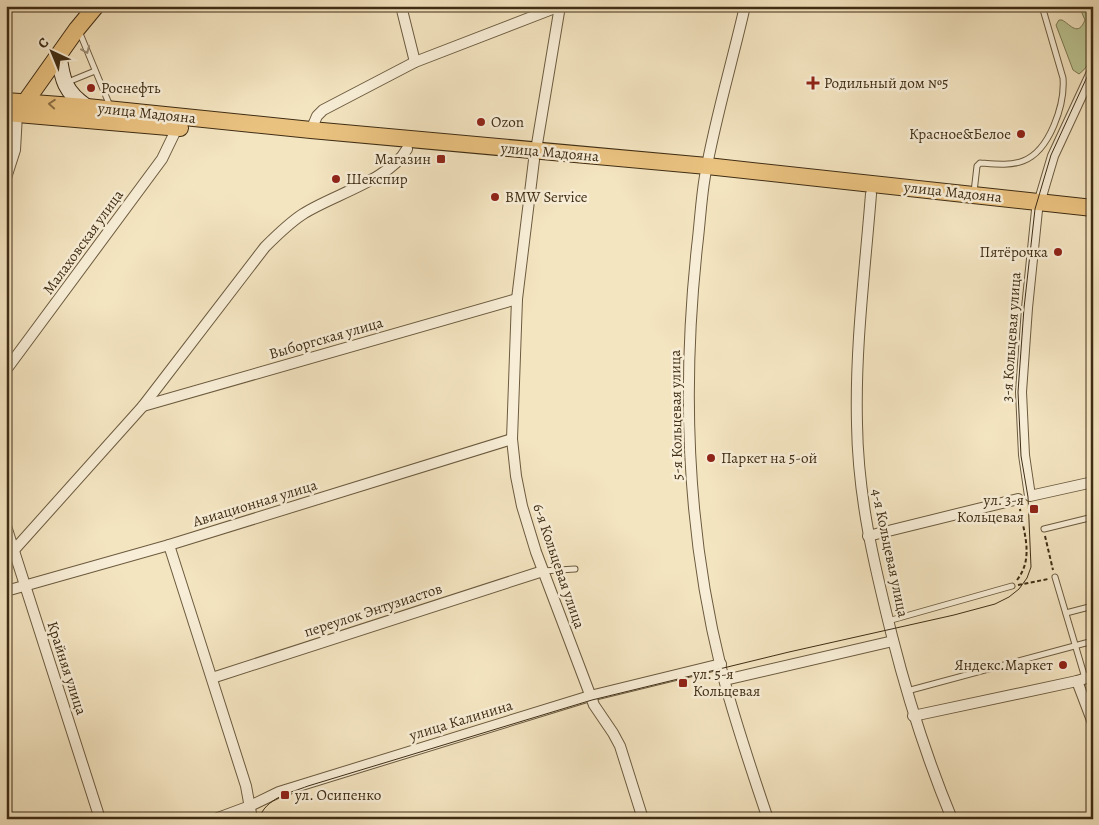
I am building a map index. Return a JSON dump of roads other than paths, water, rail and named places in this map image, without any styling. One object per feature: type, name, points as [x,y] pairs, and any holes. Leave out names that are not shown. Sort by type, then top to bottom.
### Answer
[{"type":"main road","points":[[16,109],[96,6]]},
{"type":"main road","points":[[59,55],[64,83],[75,99],[87,107]]},
{"type":"main road","name":"улица Мадояна","points":[[6,101],[16,109],[177,128],[406,149],[535,155]]},
{"type":"main road","name":"улица Мадояна","points":[[16,109],[87,107],[706,172],[974,195],[1093,215]]},
{"type":"main road","name":"улица Мадояна","points":[[706,172],[871,194],[1093,208]]},
{"type":"street","points":[[401,6],[414,62]]},
{"type":"street","points":[[311,130],[317,116],[323,110],[414,62],[560,6]]},
{"type":"street","name":"6-я Кольцевая улица","points":[[560,6],[535,155],[517,299],[512,439],[522,506],[529,534],[590,696],[620,746],[642,819]]},
{"type":"street","name":"5-я Кольцевая улица","points":[[745,6],[706,172],[692,289],[688,368],[693,497],[697,538],[725,680],[768,819]]},
{"type":"street","name":"3-я Кольцевая улица","points":[[1093,70],[1053,156],[1038,206],[1026,308],[1021,392],[1024,456],[1030,496],[1093,482]]},
{"type":"street","points":[[6,178],[15,150],[16,109]]},
{"type":"street","name":"Малаховская улица","points":[[6,370],[162,159],[170,146],[177,128]]},
{"type":"street","points":[[6,559],[143,406],[265,247],[283,228],[304,213],[379,175],[398,161],[406,149]]},
{"type":"street","name":"4-я Кольцевая улица","points":[[871,194],[857,388],[859,462],[868,536],[913,716],[952,819]]},
{"type":"street","name":"Выборгская улица","points":[[143,406],[517,299]]},
{"type":"street","name":"Авиационная улица","points":[[6,592],[169,546],[512,439]]},
{"type":"street","points":[[868,536],[1018,499]]},
{"type":"street","name":"Крайняя улица","points":[[6,526],[100,819]]},
{"type":"street","points":[[169,546],[246,786],[252,819]]},
{"type":"street","name":"переулок Энтузиастов","points":[[212,678],[543,571]]},
{"type":"street","points":[[725,680],[894,641]]},
{"type":"street","name":"улица Калинина","points":[[215,819],[250,806],[279,792],[590,696],[721,664]]},
{"type":"street","points":[[913,716],[1085,679],[1093,723]]},
{"type":"lane","points":[[974,195],[977,166],[980,163],[1008,164],[1023,161],[1040,148],[1051,131],[1064,90],[1063,78],[1042,6]]},
{"type":"lane","points":[[78,29],[112,110]]},
{"type":"lane","points":[[64,83],[95,71]]},
{"type":"lane","points":[[1044,528],[1093,517]]},
{"type":"lane","points":[[543,571],[575,568]]},
{"type":"lane","points":[[1055,577],[1085,679]]},
{"type":"lane","points":[[888,621],[1012,586]]},
{"type":"lane","points":[[1066,613],[1093,606]]},
{"type":"lane","points":[[906,692],[1093,641]]},
{"type":"tram line","points":[[259,819],[262,812],[272,801],[308,786],[592,700],[789,652],[954,615],[995,604],[1019,589],[1027,578],[1031,567],[1028,497],[1021,456],[1018,392],[1024,308],[1035,209],[1051,155],[1093,64]]},
{"type":"place","name":"Родильный дом №5","points":[[813,83]]},
{"type":"place","name":"Роснефть","points":[[91,88]]},
{"type":"place","name":"Ozon","points":[[481,122]]},
{"type":"place","name":"Красное&Белое","points":[[1021,134]]},
{"type":"place","name":"Магазин","points":[[441,159]]},
{"type":"place","name":"Шекспир","points":[[336,179]]},
{"type":"place","name":"BMW Service","points":[[495,197]]},
{"type":"place","name":"Пятёрочка","points":[[1058,252]]},
{"type":"place","name":"Паркет на 5-ой","points":[[711,458]]},
{"type":"place","name":"ул. 3-я Кольцевая","points":[[1034,509]]},
{"type":"place","name":"Яндекс.Маркет","points":[[1063,665]]},
{"type":"place","name":"ул. 5-я Кольцевая","points":[[683,683]]},
{"type":"place","name":"ул. Осипенко","points":[[285,795]]}]
